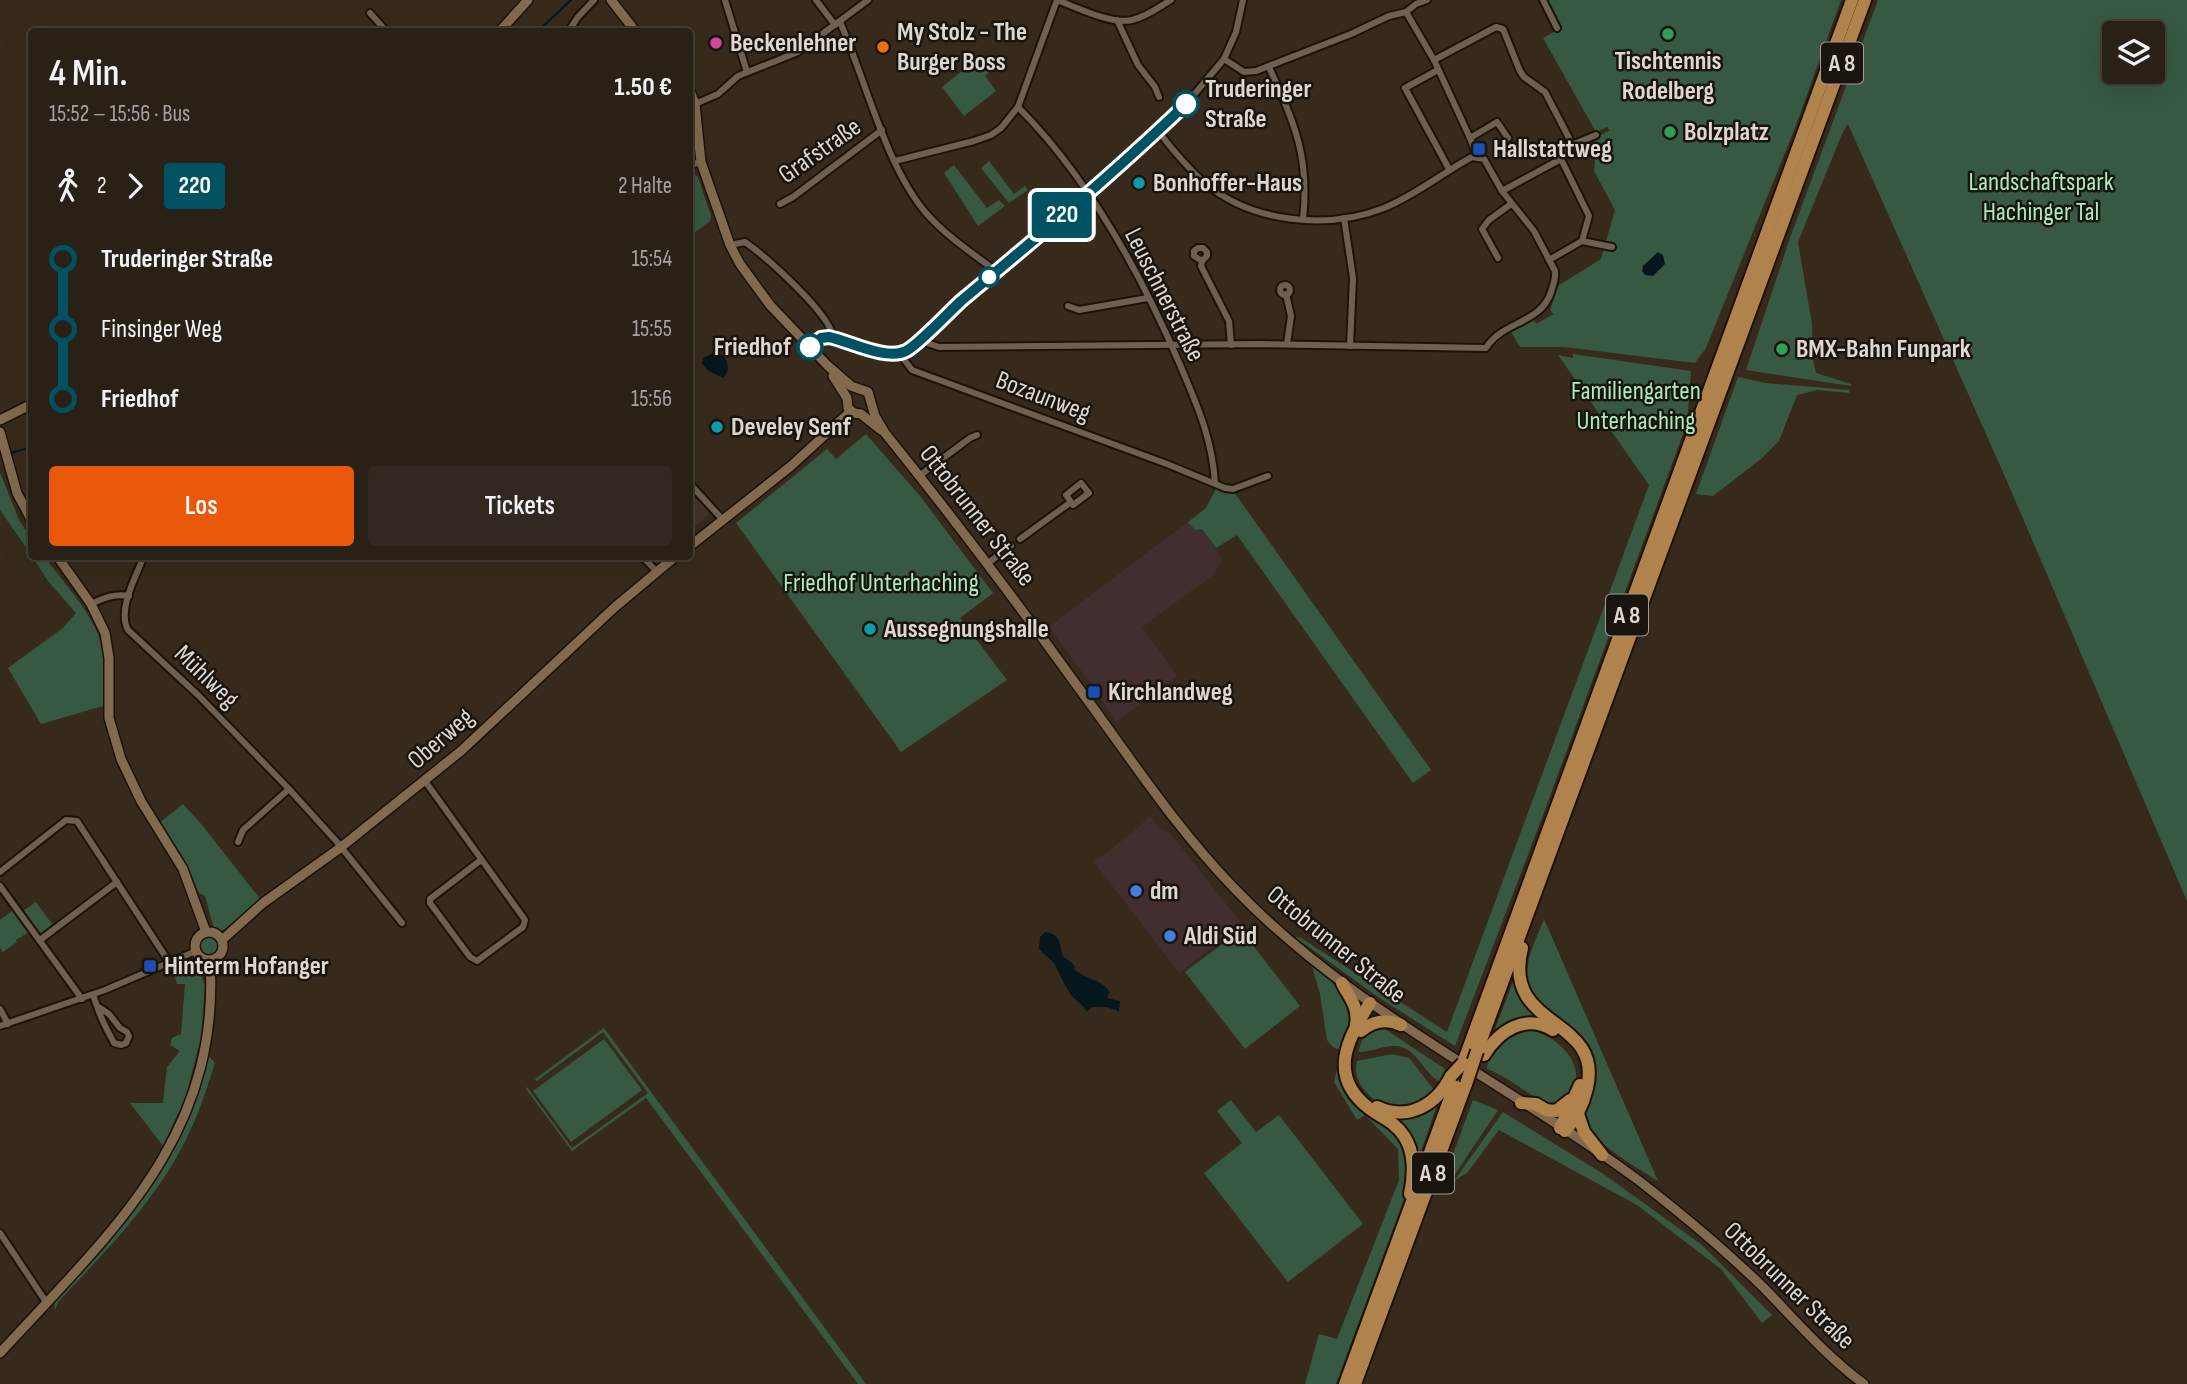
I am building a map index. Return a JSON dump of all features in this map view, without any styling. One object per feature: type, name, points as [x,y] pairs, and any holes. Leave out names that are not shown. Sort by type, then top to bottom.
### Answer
[{"type":"highway","name":"A 8","points":[[1345,1384],[1402,1232],[1461,1084],[1477,1051],[1541,880],[1852,0]]},
{"type":"highway","name":"A 8","points":[[1726,359],[1768,266],[1865,0]]},
{"type":"highway","name":"A 8","points":[[1355,1384],[1461,1084],[1463,1063],[1477,1051],[1718,383]]},
{"type":"highway","points":[[1541,880],[1518,974],[1529,1001],[1545,1017],[1566,1029],[1582,1048],[1589,1070],[1589,1080],[1578,1114],[1562,1129]]},
{"type":"highway","points":[[1342,983],[1357,1015],[1358,1028],[1351,1051],[1351,1075],[1366,1098],[1382,1110],[1400,1113],[1415,1111],[1461,1084]]},
{"type":"highway","points":[[1373,1006],[1345,1053],[1344,1066],[1349,1085],[1370,1109],[1398,1128],[1409,1144],[1412,1183],[1402,1232]]},
{"type":"highway","points":[[1358,1028],[1383,1021],[1401,1025]]},
{"type":"highway","points":[[1477,1051],[1511,1027],[1529,1023],[1549,1027],[1566,1039],[1578,1057],[1582,1076],[1562,1129]]},
{"type":"highway","points":[[1521,1103],[1536,1104],[1546,1110],[1556,1111],[1578,1092]]},
{"type":"highway","points":[[1578,1114],[1584,1132],[1602,1155]]},
{"type":"main road","points":[[503,28],[528,0]]},
{"type":"main road","points":[[611,0],[633,28]]},
{"type":"main road","name":"Ottobrunner Straße","points":[[693,99],[701,162],[730,245],[746,274],[827,365],[851,386],[868,392],[875,416],[886,433],[988,563],[1177,823],[1236,890],[1282,933],[1373,1006],[1602,1155],[1715,1242],[1817,1343],[1864,1384]]},
{"type":"main road","name":"Ottobrunner Straße","points":[[827,365],[847,398],[847,405],[886,433]]},
{"type":"main road","points":[[847,398],[851,391],[858,388]]},
{"type":"main road","points":[[693,544],[856,412],[868,410],[872,402]]},
{"type":"main road","points":[[0,420],[28,406]]},
{"type":"main road","points":[[0,411],[12,414]]},
{"type":"main road","points":[[0,432],[17,493],[28,514]]},
{"type":"main road","points":[[60,560],[91,604],[105,633],[108,648],[110,718],[121,760],[141,801],[183,869],[206,932]]},
{"type":"main road","name":"Oberweg","points":[[222,940],[263,903],[341,848],[461,751],[615,607],[671,560]]},
{"type":"main road","points":[[206,932],[214,932],[222,940],[222,953],[210,960],[201,958],[195,951],[197,939],[206,932]]},
{"type":"main road","points":[[0,1353],[139,1197],[167,1154],[180,1128],[194,1088],[206,1039],[211,998],[210,960]]},
{"type":"street","points":[[571,28],[594,0]]},
{"type":"street","points":[[726,0],[747,72]]},
{"type":"street","points":[[816,0],[838,24],[895,161],[910,190],[926,213],[948,235],[996,271]]},
{"type":"street","points":[[695,104],[713,97],[738,76],[798,52],[868,0]]},
{"type":"street","points":[[895,161],[961,145],[991,135],[1001,128],[1018,107],[1057,0],[1117,20],[1132,20],[1171,0]]},
{"type":"street","points":[[810,347],[821,338],[833,338],[873,350],[899,353],[907,351],[1158,131],[1204,85],[1224,59],[1236,32],[1243,0]]},
{"type":"street","points":[[1224,59],[1244,72],[1269,67],[1389,16],[1406,12],[1427,0]]},
{"type":"street","points":[[1543,0],[1557,28]]},
{"type":"street","points":[[1406,12],[1434,60],[1477,157]]},
{"type":"street","points":[[370,13],[383,28]]},
{"type":"street","points":[[1117,20],[1138,65],[1155,87],[1159,97]]},
{"type":"street","points":[[1434,60],[1496,27],[1503,30],[1520,71],[1545,92],[1569,138],[1570,143],[1561,159],[1502,191]]},
{"type":"street","points":[[1269,67],[1300,142],[1306,184],[1303,219]]},
{"type":"street","points":[[1438,70],[1405,88],[1449,169]]},
{"type":"street","name":"Leuschnerstraße","points":[[1018,107],[1053,145],[1087,193],[1148,298],[1207,431],[1212,447],[1215,484]]},
{"type":"street","points":[[1470,138],[1497,122],[1508,138]]},
{"type":"street","name":"Grafstraße","points":[[780,204],[882,130]]},
{"type":"street","points":[[921,337],[927,343],[939,347],[1287,344],[1486,348],[1493,337],[1540,311],[1547,304],[1556,276],[1549,260],[1534,232],[1502,191],[1488,163],[1477,157],[1449,169],[1431,183],[1384,208],[1345,218],[1303,219],[1269,215],[1226,198],[1197,176],[1158,131]]},
{"type":"street","points":[[1570,143],[1574,145],[1596,135]]},
{"type":"street","points":[[1561,159],[1590,216],[1582,242]]},
{"type":"street","points":[[693,164],[701,162]]},
{"type":"street","points":[[1498,258],[1482,229],[1489,220],[1511,204]]},
{"type":"street","points":[[1345,218],[1353,278],[1350,346]]},
{"type":"street","points":[[730,245],[745,242],[759,251],[816,308],[831,327],[833,338]]},
{"type":"street","points":[[1549,260],[1582,242],[1612,247]]},
{"type":"street","points":[[1202,261],[1201,266],[1229,321],[1231,345]]},
{"type":"street","points":[[1286,294],[1291,316],[1287,344]]},
{"type":"street","points":[[1068,306],[1079,310],[1148,298]]},
{"type":"street","name":"Bozaunweg","points":[[899,353],[912,370],[1215,484],[1233,489],[1268,475]]},
{"type":"street","points":[[919,476],[977,435]]},
{"type":"street","points":[[693,487],[723,520]]},
{"type":"street","points":[[1020,539],[1071,502]]},
{"type":"street","points":[[988,563],[1011,546]]},
{"type":"street","name":"Mühlweg","points":[[143,560],[129,596],[124,620],[128,630],[208,705],[289,789],[402,923]]},
{"type":"street","points":[[646,560],[657,572]]},
{"type":"street","points":[[91,604],[107,597],[122,594],[129,596]]},
{"type":"street","points":[[425,781],[525,920],[526,924],[477,961],[470,957],[430,903],[430,899],[481,860]]},
{"type":"street","points":[[238,842],[243,831],[289,789]]},
{"type":"street","points":[[0,872],[72,818],[77,821],[169,962]]},
{"type":"street","points":[[40,940],[117,882]]},
{"type":"street","points":[[0,886],[82,999]]},
{"type":"street","points":[[0,1009],[4,1025],[93,995],[195,951]]},
{"type":"street","points":[[93,995],[101,1020],[111,1033],[114,1043],[126,1043],[129,1035],[127,1032],[97,1006]]},
{"type":"street","points":[[0,1233],[46,1302]]},
{"type":"shaded area","points":[[1658,252],[1663,255],[1665,264],[1653,276],[1645,275],[1643,266]]},
{"type":"shaded area","points":[[713,353],[724,356],[727,362],[728,370],[723,378],[707,370],[702,363],[703,358]]},
{"type":"shaded area","points":[[693,495],[710,513],[693,528]]},
{"type":"shaded area","points":[[1188,522],[1195,530],[1202,528],[1222,560],[1213,575],[1142,627],[1177,676],[1116,722],[1049,627]]},
{"type":"shaded area","points":[[1150,816],[1159,828],[1170,833],[1242,924],[1179,973],[1094,862]]},
{"type":"shaded area","points":[[1045,932],[1057,938],[1063,956],[1076,970],[1107,988],[1110,992],[1107,998],[1120,1001],[1119,1011],[1092,1007],[1087,1012],[1073,997],[1053,963],[1039,948],[1040,937]]},
{"type":"green space","points":[[1547,0],[1841,0],[1795,128],[1706,348],[1695,363],[1564,347],[1520,347],[1511,332],[1534,320],[1536,324],[1554,314],[1550,310],[1558,286],[1601,259],[1615,210],[1594,171],[1595,161],[1586,143],[1610,130],[1607,127],[1596,132],[1543,38],[1561,28]]},
{"type":"green space","name":"Landschaftspark Hachinger Tal","points":[[1878,0],[2187,0],[2187,901],[2006,479],[1848,124],[1798,242],[1812,324],[1816,373],[1851,386],[1746,370],[1791,235]]},
{"type":"green space","points":[[972,63],[989,72],[985,76],[996,91],[964,116],[942,87]]},
{"type":"green space","points":[[989,161],[1014,194],[1025,186],[1028,190],[1009,203],[981,168]]},
{"type":"green space","points":[[954,165],[987,208],[999,200],[1005,206],[978,226],[944,173]]},
{"type":"green space","points":[[693,174],[698,177],[711,216],[710,221],[693,234]]},
{"type":"green space","name":"Familiengarten Unterhaching","points":[[1573,354],[1691,371],[1687,423],[1455,1046],[1378,997],[1295,937],[1301,938],[1447,1032],[1649,485],[1558,355],[1573,358]]},
{"type":"green space","points":[[1738,377],[1765,383],[1850,390],[1849,393],[1817,390],[1797,395],[1779,441],[1761,459],[1713,496],[1696,494]]},
{"type":"green space","name":"Friedhof Unterhaching","points":[[866,434],[920,496],[993,593],[960,618],[1007,680],[901,752],[736,523],[827,449],[836,459]]},
{"type":"green space","points":[[0,472],[19,520],[28,534],[28,550],[0,510]]},
{"type":"green space","points":[[1216,489],[1234,492],[1431,770],[1413,783],[1237,535],[1216,548],[1202,529],[1195,530],[1188,522],[1206,508]]},
{"type":"green space","points":[[35,560],[47,560],[80,604],[98,634],[103,661],[103,706],[41,724],[8,668],[63,628],[76,613],[48,581]]},
{"type":"green space","points":[[183,804],[261,900],[220,931],[214,929],[205,896],[199,893],[190,873],[159,823]]},
{"type":"green space","points":[[36,902],[54,927],[42,936],[23,911]]},
{"type":"green space","points":[[13,910],[29,932],[3,952],[0,948],[0,920]]},
{"type":"green space","points":[[1544,919],[1658,1181],[1601,1142],[1586,1122],[1584,1112],[1594,1075],[1529,990],[1528,962]]},
{"type":"green space","points":[[1241,930],[1300,1006],[1245,1049],[1185,972]]},
{"type":"green space","points":[[209,935],[219,942],[220,946],[213,956],[209,957],[199,950],[198,946],[205,936]]},
{"type":"green space","points":[[197,964],[205,986],[201,1038],[185,1099],[163,1146],[130,1103],[163,1103],[167,1067],[180,1051],[170,1045],[172,1038],[181,1034],[185,984],[177,984],[174,973]]},
{"type":"green space","points":[[1312,966],[1340,990],[1349,1005],[1349,1026],[1341,1050],[1333,1047],[1327,1040],[1320,994]]},
{"type":"green space","points":[[1515,976],[1541,1019],[1510,1022],[1493,1035]]},
{"type":"green space","points":[[1377,1027],[1385,1029],[1445,1069],[1440,1082],[1407,1049],[1392,1046],[1358,1052],[1365,1032]]},
{"type":"green space","points":[[604,1028],[866,1384],[858,1384],[646,1098],[572,1151],[526,1089],[527,1087],[572,1148],[648,1093],[603,1032],[537,1081],[535,1079]]},
{"type":"green space","points":[[1529,1030],[1560,1045],[1574,1063],[1575,1085],[1569,1096],[1555,1107],[1487,1069],[1492,1054],[1501,1043]]},
{"type":"green space","points":[[604,1039],[642,1090],[571,1142],[533,1091]]},
{"type":"green space","points":[[1392,1054],[1409,1058],[1435,1091],[1405,1108],[1383,1105],[1368,1094],[1358,1078],[1357,1061]]},
{"type":"green space","points":[[208,1055],[215,1063],[197,1116],[177,1157],[147,1202],[58,1302],[55,1310],[54,1300],[123,1223],[160,1173],[188,1116]]},
{"type":"green space","points":[[1339,1061],[1344,1077],[1407,1144],[1410,1183],[1336,1384],[1305,1384],[1319,1334],[1337,1339],[1399,1180],[1398,1149],[1365,1115],[1357,1120],[1334,1082]]},
{"type":"green space","points":[[1231,1100],[1256,1132],[1279,1115],[1363,1224],[1288,1282],[1204,1173],[1242,1143],[1217,1111]]},
{"type":"green space","points":[[1473,1100],[1498,1110],[1447,1186],[1439,1192]]},
{"type":"green space","points":[[1437,1105],[1418,1160],[1415,1144],[1395,1118],[1414,1118]]},
{"type":"green space","points":[[1503,1112],[1602,1173],[1702,1245],[1772,1315],[1762,1323],[1721,1269],[1637,1205],[1499,1130],[1467,1173],[1454,1181]]},
{"type":"waterway","points":[[541,28],[571,0]]},
{"type":"waterway","points":[[11,453],[28,448]]},
{"type":"bus line","name":"220","points":[[810,347],[821,338],[829,337],[881,352],[907,351],[1186,104]]},
{"type":"place","name":"Tischtennis Rodelberg","points":[[1668,34]]},
{"type":"place","name":"Beckenlehner","points":[[716,43]]},
{"type":"place","name":"My Stolz - The Burger Boss","points":[[883,47]]},
{"type":"place","name":"Truderinger Straße","points":[[1186,104]]},
{"type":"place","name":"Bolzplatz","points":[[1670,132]]},
{"type":"place","name":"Hallstattweg","points":[[1479,149]]},
{"type":"place","name":"Bonhoffer-Haus","points":[[1139,183]]},
{"type":"place","name":"Friedhof","points":[[810,347]]},
{"type":"place","name":"BMX-Bahn Funpark","points":[[1782,349]]},
{"type":"place","name":"Develey Senf","points":[[717,427]]},
{"type":"place","name":"Aussegnungshalle","points":[[870,629]]},
{"type":"place","name":"Kirchlandweg","points":[[1094,692]]},
{"type":"place","name":"dm","points":[[1136,891]]},
{"type":"place","name":"Aldi Süd","points":[[1170,936]]},
{"type":"place","name":"Hinterm Hofanger","points":[[150,966]]}]
